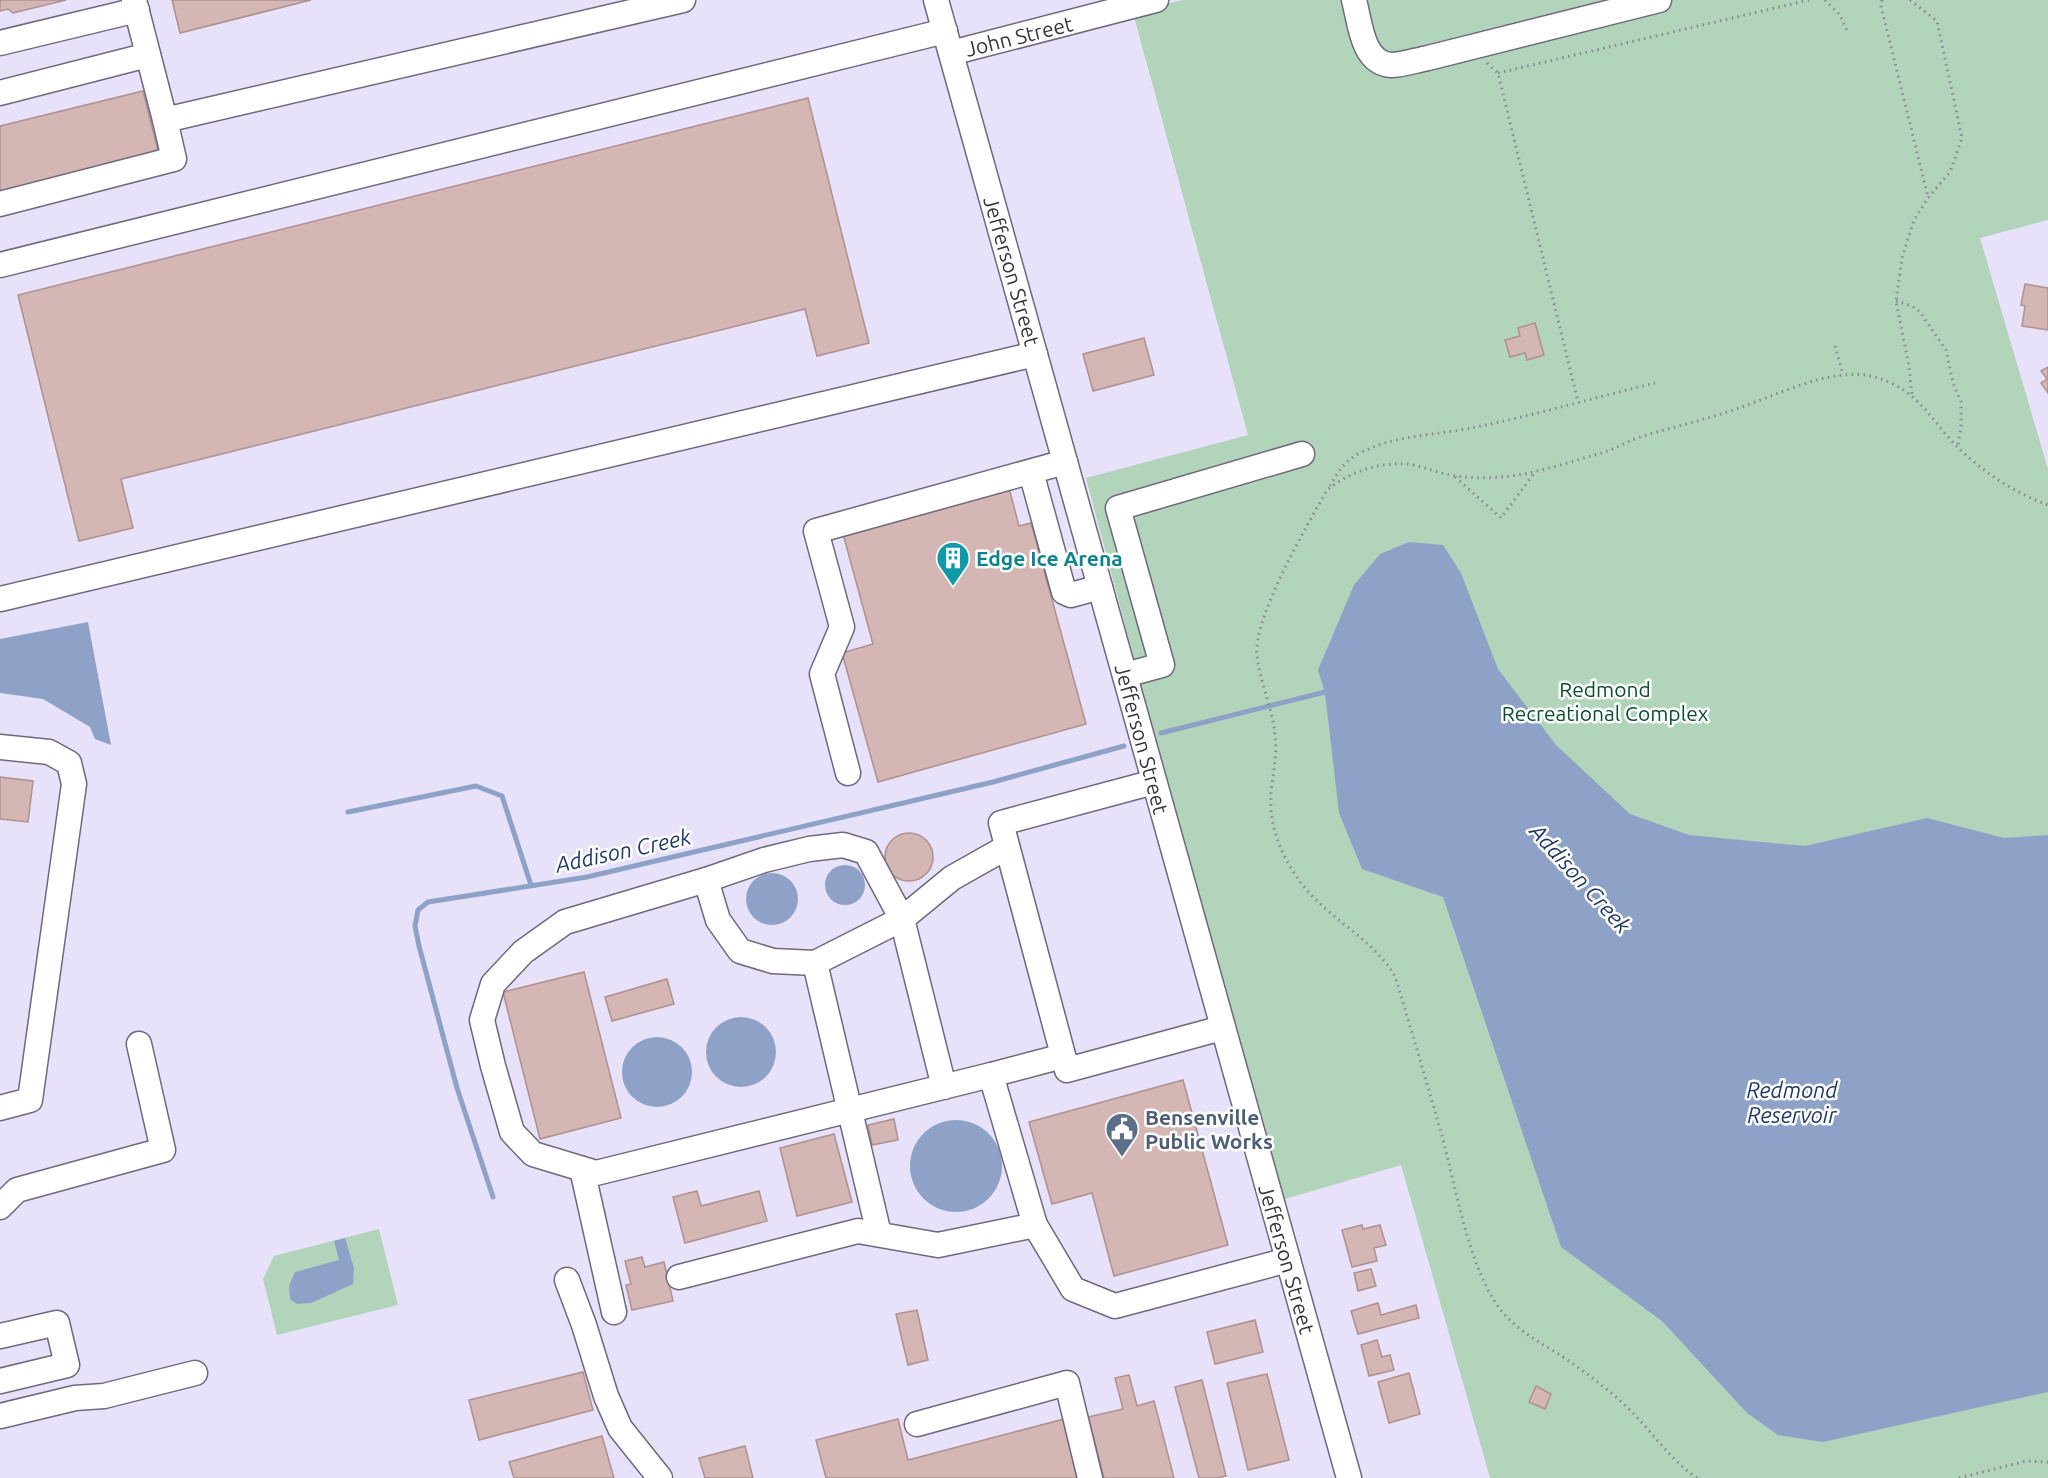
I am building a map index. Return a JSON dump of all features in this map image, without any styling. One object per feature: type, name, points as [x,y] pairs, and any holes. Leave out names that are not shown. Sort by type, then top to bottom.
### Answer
[{"type":"street","points":[[165,120],[683,0]]},
{"type":"street","name":"Jefferson Street","points":[[936,0],[1349,1478]]},
{"type":"street","name":"John Street","points":[[0,265],[948,42],[1156,0]]},
{"type":"street","points":[[1354,0],[1366,44],[1372,56],[1378,62],[1392,65],[1659,0]]},
{"type":"street","points":[[0,43],[136,5],[174,159],[0,204]]},
{"type":"street","points":[[0,93],[148,55]]},
{"type":"street","points":[[0,599],[1035,354]]},
{"type":"street","points":[[1125,675],[1162,665],[1118,508],[1302,454]]},
{"type":"street","points":[[848,773],[822,674],[842,627],[816,531],[1065,462]]},
{"type":"street","points":[[1031,472],[1064,592],[1071,595],[1100,587]]},
{"type":"street","points":[[0,747],[49,752],[69,763],[74,784],[30,1100],[0,1108]]},
{"type":"street","points":[[1154,782],[1001,823],[1063,1056],[1067,1070],[1222,1028]]},
{"type":"street","points":[[944,1087],[902,919],[866,852],[843,845],[809,849],[764,860],[566,922],[523,952],[493,984],[482,1020],[512,1132],[533,1154],[596,1173],[849,1112],[1063,1056]]},
{"type":"street","points":[[706,880],[718,920],[740,951],[773,961],[815,963],[902,919],[952,878],[1007,847]]},
{"type":"street","points":[[815,963],[879,1234]]},
{"type":"street","points":[[0,1207],[17,1190],[164,1150],[139,1044]]},
{"type":"street","points":[[991,1075],[1035,1225],[1072,1289],[1115,1306],[1287,1260]]},
{"type":"street","points":[[582,1169],[615,1282],[614,1312]]},
{"type":"street","points":[[679,1277],[858,1231],[938,1245],[1035,1225]]},
{"type":"street","points":[[567,1280],[606,1396],[620,1428],[660,1478]]},
{"type":"street","points":[[0,1336],[57,1323],[67,1365],[0,1381]]},
{"type":"street","points":[[0,1416],[75,1398],[104,1396],[195,1373]]},
{"type":"street","points":[[916,1425],[1067,1383],[1090,1478]]},
{"type":"path","points":[[1498,73],[1809,0]]},
{"type":"path","points":[[1825,0],[1840,15],[1847,31]]},
{"type":"path","points":[[1882,0],[1881,6],[1928,198]]},
{"type":"path","points":[[1910,0],[1937,21],[1962,138],[1950,172],[1928,198],[1914,220],[1902,258],[1896,301],[1909,366],[1912,395]]},
{"type":"path","points":[[1486,62],[1498,73],[1578,402]]},
{"type":"path","points":[[1896,301],[1912,306],[1920,312],[1946,350],[1953,383],[1960,402],[1961,426],[1958,446]]},
{"type":"path","points":[[1835,345],[1843,374]]},
{"type":"path","points":[[1327,490],[1339,480],[1355,473],[1372,467],[1390,465],[1408,464],[1454,476],[1522,474],[1600,454],[1641,437],[1734,410],[1843,374],[1869,376],[1891,382],[1912,395],[1965,455],[2003,483],[2028,498],[2048,505]]},
{"type":"path","points":[[1655,384],[1478,427],[1394,441],[1361,452],[1342,466],[1327,490],[1282,577],[1261,622],[1256,640],[1262,684],[1275,735],[1271,820],[1280,847],[1296,876],[1314,901],[1385,960],[1395,975],[1471,1245],[1490,1296],[1504,1314],[1529,1336],[1595,1379],[1620,1400],[1697,1478]]},
{"type":"path","points":[[1454,476],[1501,518],[1535,471]]},
{"type":"path","points":[[1959,1478],[2026,1461],[2048,1462]]},
{"type":"green space","name":"Redmond Recreational Complex","points":[[1182,0],[2048,0],[2048,220],[1980,238],[2048,469],[2048,1478],[1490,1478],[1401,1165],[1278,1201],[1086,478],[1248,435],[1133,13]]},
{"type":"green space","points":[[379,1229],[398,1305],[277,1335],[263,1279],[274,1256]]},
{"type":"water","name":"Redmond Reservoir","points":[[1409,542],[1443,545],[1461,573],[1498,669],[1556,745],[1630,814],[1689,835],[1805,846],[1927,818],[2004,838],[2048,835],[2048,1392],[1823,1442],[1778,1435],[1747,1413],[1662,1321],[1561,1247],[1443,897],[1362,869],[1339,813],[1325,693],[1318,670],[1354,585],[1380,554]]},
{"type":"water","points":[[88,622],[111,745],[95,739],[90,727],[43,699],[0,693],[0,639]]},
{"type":"water","points":[[845,865],[853,866],[859,871],[864,877],[864,893],[859,899],[853,904],[845,905],[837,904],[831,899],[826,893],[825,885],[826,877],[831,871],[837,866]]},
{"type":"water","points":[[772,873],[782,875],[790,881],[796,889],[798,899],[796,909],[790,917],[782,923],[772,925],[762,923],[754,917],[748,909],[746,899],[748,889],[754,881],[762,875]]},
{"type":"water","points":[[741,1017],[754,1020],[766,1027],[773,1039],[776,1052],[773,1065],[766,1077],[754,1084],[741,1087],[728,1084],[716,1077],[709,1065],[706,1052],[709,1039],[716,1027],[728,1020]]},
{"type":"water","points":[[657,1037],[670,1040],[682,1047],[689,1059],[692,1072],[689,1085],[682,1097],[670,1104],[657,1107],[644,1104],[632,1097],[625,1085],[622,1072],[625,1059],[632,1047],[644,1040]]},
{"type":"water","points":[[956,1120],[974,1123],[989,1133],[999,1148],[1002,1166],[999,1184],[989,1199],[974,1209],[956,1212],[938,1209],[923,1199],[913,1184],[910,1166],[913,1148],[923,1133],[938,1123]]},
{"type":"water","points":[[345,1238],[354,1268],[353,1284],[311,1303],[297,1304],[290,1299],[289,1286],[295,1272],[339,1260],[334,1241]]},
{"type":"building","points":[[0,0],[66,0],[13,13],[8,9],[0,11]]},
{"type":"building","points":[[172,0],[311,0],[180,33]]},
{"type":"building","points":[[143,91],[159,155],[0,194],[0,126]]},
{"type":"building","points":[[808,98],[869,343],[817,356],[805,309],[121,479],[133,528],[79,541],[18,295]]},
{"type":"building","points":[[2025,284],[2048,288],[2048,330],[2022,326],[2025,306],[2021,305]]},
{"type":"building","points":[[1535,323],[1544,355],[1527,360],[1525,353],[1510,357],[1505,340],[1520,336],[1518,328]]},
{"type":"building","points":[[1144,338],[1154,375],[1093,391],[1083,354]]},
{"type":"building","points":[[2048,367],[2048,393],[2041,383],[2047,379],[2041,371]]},
{"type":"building","name":"Edge Ice Arena","points":[[1008,484],[1019,526],[1031,523],[1086,724],[878,782],[842,653],[873,644],[842,530]]},
{"type":"building","points":[[0,777],[33,781],[28,822],[0,819]]},
{"type":"building","points":[[904,833],[914,833],[929,843],[933,857],[932,866],[923,877],[914,881],[904,881],[889,871],[885,862],[885,852],[895,837]]},
{"type":"building","points":[[584,972],[621,1118],[540,1139],[503,992]]},
{"type":"building","points":[[667,979],[674,1004],[612,1021],[605,997]]},
{"type":"building","name":"Bensenville Public Works","points":[[1183,1080],[1228,1245],[1114,1276],[1092,1193],[1052,1204],[1029,1122]]},
{"type":"building","points":[[894,1119],[898,1140],[872,1145],[868,1125]]},
{"type":"building","points":[[834,1134],[852,1202],[797,1216],[780,1148]]},
{"type":"building","points":[[697,1191],[701,1206],[759,1191],[767,1221],[685,1243],[673,1197]]},
{"type":"building","points":[[1362,1225],[1363,1229],[1380,1225],[1386,1245],[1374,1248],[1377,1261],[1352,1267],[1342,1230]]},
{"type":"building","points":[[642,1257],[645,1267],[664,1262],[673,1301],[632,1310],[626,1285],[631,1284],[625,1261]]},
{"type":"building","points":[[1371,1269],[1376,1286],[1358,1291],[1354,1273]]},
{"type":"building","points":[[1378,1303],[1381,1315],[1416,1305],[1419,1318],[1358,1334],[1351,1311]]},
{"type":"building","points":[[917,1310],[928,1360],[908,1365],[896,1314]]},
{"type":"building","points":[[1255,1320],[1263,1352],[1215,1364],[1207,1332]]},
{"type":"building","points":[[1377,1340],[1382,1357],[1390,1355],[1394,1370],[1369,1376],[1361,1345]]},
{"type":"building","points":[[583,1372],[593,1410],[479,1440],[469,1400]]},
{"type":"building","points":[[1409,1373],[1420,1414],[1389,1423],[1378,1382]]},
{"type":"building","points":[[1267,1374],[1289,1460],[1248,1470],[1227,1383]]},
{"type":"building","points":[[1129,1375],[1137,1406],[1154,1401],[1174,1478],[1104,1478],[1088,1417],[1123,1409],[1115,1378]]},
{"type":"building","points":[[1202,1380],[1226,1476],[1217,1478],[1199,1478],[1175,1387]]},
{"type":"building","points":[[1536,1386],[1551,1394],[1545,1409],[1529,1402]]},
{"type":"building","points":[[898,1419],[908,1460],[1064,1419],[1079,1478],[826,1478],[816,1440]]},
{"type":"building","points":[[602,1436],[614,1478],[514,1478],[509,1462]]},
{"type":"building","points":[[745,1446],[753,1478],[705,1478],[699,1458]]},
{"type":"waterway","name":"Addison Creek","points":[[1161,733],[1325,692],[1331,696]]},
{"type":"waterway","name":"Addison Creek","points":[[493,1197],[457,1088],[419,946],[415,926],[418,910],[428,902],[587,877],[993,782],[1124,746]]},
{"type":"waterway","points":[[348,812],[476,786],[502,796],[531,885]]},
{"type":"place","name":"Edge Ice Arena","points":[[953,587]]},
{"type":"place","name":"Bensenville Public Works","points":[[1122,1158]]}]
